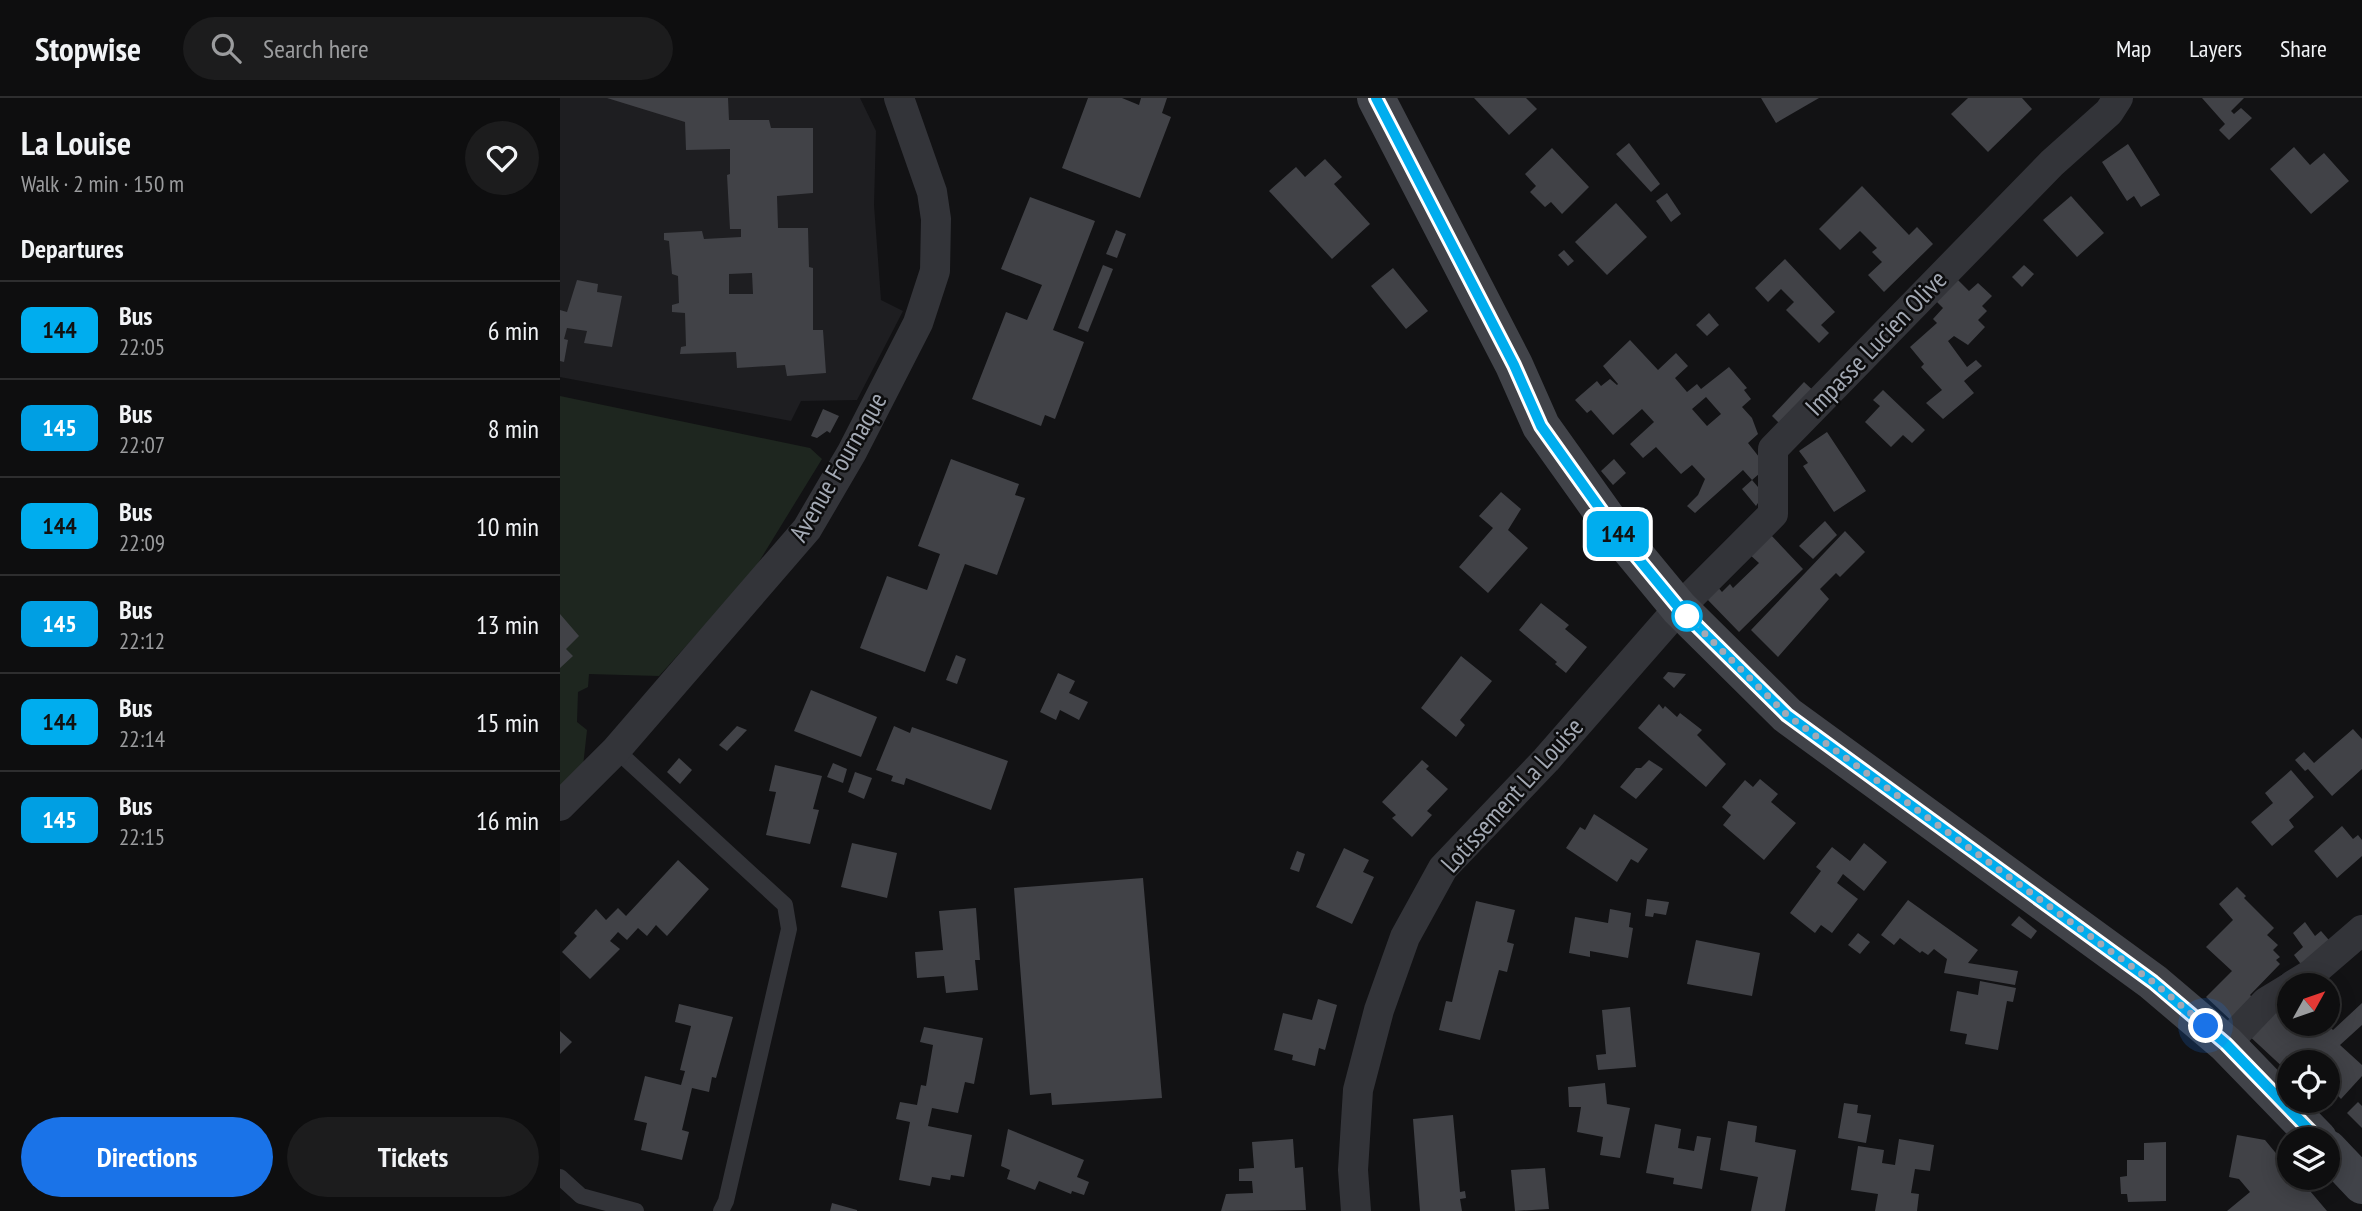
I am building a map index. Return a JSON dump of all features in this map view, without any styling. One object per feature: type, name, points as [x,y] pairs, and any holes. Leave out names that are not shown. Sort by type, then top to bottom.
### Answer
[{"type":"street","name":"Avenue Fournaque","points":[[560,807],[616,750],[807,529],[852,452],[918,323],[935,271],[936,219],[932,192],[899,98]]},
{"type":"street","points":[[1376,98],[1514,365],[1541,426],[1618,534],[1679,608],[1787,715],[2153,982],[2226,1044],[2306,1127]]},
{"type":"street","name":"Impasse Lucien Olive","points":[[1679,608],[1773,514],[1773,449],[2052,163],[2109,113],[2118,98]]},
{"type":"street","name":"Lotissement La Louise","points":[[1356,1211],[1353,1170],[1358,1090],[1379,1010],[1405,937],[1443,868],[1546,760],[1679,608]]},
{"type":"street","points":[[2312,973],[2362,930]]},
{"type":"street","points":[[2226,1044],[2266,1002],[2277,995]]},
{"type":"street","points":[[2340,1162],[2362,1185]]},
{"type":"lane","points":[[616,750],[785,905],[789,929],[726,1201],[721,1211]]},
{"type":"lane","points":[[560,1177],[581,1196],[636,1211]]},
{"type":"shaded area","points":[[560,98],[860,98],[876,131],[874,205],[881,300],[903,311],[857,400],[801,401],[791,421],[560,377]]},
{"type":"shaded area","points":[[560,396],[810,448],[822,459],[752,573],[659,676],[589,674],[588,687],[578,692],[577,722],[587,730],[583,766],[560,789]]},
{"type":"building","points":[[607,98],[728,98],[729,120],[769,120],[771,128],[813,128],[813,193],[777,196],[778,228],[808,228],[809,267],[813,268],[813,330],[823,330],[826,373],[787,376],[785,365],[737,368],[736,352],[680,354],[681,347],[686,346],[685,313],[672,312],[672,305],[679,303],[678,276],[672,274],[669,241],[664,240],[664,233],[702,231],[704,239],[741,237],[741,229],[730,229],[727,175],[730,174],[730,149],[686,150],[685,122]],"holes":[[[752,273],[753,294],[729,294],[729,274]]]},
{"type":"building","points":[[1088,98],[1122,98],[1139,105],[1141,98],[1167,98],[1162,113],[1171,117],[1140,198],[1062,168]]},
{"type":"building","points":[[1474,98],[1526,98],[1537,109],[1509,135]]},
{"type":"building","points":[[1761,98],[1819,98],[1776,123]]},
{"type":"building","points":[[1968,98],[2022,98],[2032,109],[1988,152],[1951,114]]},
{"type":"building","points":[[2202,98],[2244,98],[2231,111],[2234,114],[2241,108],[2252,118],[2229,140],[2219,130],[2225,124]]},
{"type":"building","points":[[1629,143],[1660,184],[1651,192],[1616,154]]},
{"type":"building","points":[[2128,144],[2160,195],[2141,207],[2134,196],[2127,201],[2102,162]]},
{"type":"building","points":[[2294,147],[2310,165],[2324,153],[2349,181],[2311,214],[2270,169]]},
{"type":"building","points":[[1552,148],[1589,187],[1562,214],[1551,202],[1545,207],[1530,192],[1536,186],[1525,174]]},
{"type":"building","points":[[1325,159],[1342,177],[1334,184],[1370,224],[1332,259],[1269,191],[1296,167],[1305,177]]},
{"type":"building","points":[[1862,186],[1909,235],[1917,227],[1933,244],[1884,292],[1868,275],[1882,262],[1872,252],[1877,248],[1860,231],[1840,250],[1819,229]]},
{"type":"building","points":[[1667,193],[1681,214],[1671,222],[1656,201]]},
{"type":"building","points":[[2071,196],[2104,233],[2077,257],[2043,220]]},
{"type":"building","points":[[1030,197],[1095,221],[1053,330],[1084,342],[1055,419],[1045,415],[1041,426],[972,399],[1006,312],[1027,320],[1042,285],[1001,269]]},
{"type":"building","points":[[1616,203],[1647,237],[1607,275],[1575,242]]},
{"type":"building","points":[[1116,230],[1126,234],[1117,258],[1106,254]]},
{"type":"building","points":[[1564,250],[1574,261],[1568,266],[1558,255]]},
{"type":"building","points":[[1785,259],[1835,312],[1821,325],[1829,333],[1819,343],[1786,310],[1794,302],[1781,289],[1768,302],[1755,288]]},
{"type":"building","points":[[1103,265],[1113,269],[1088,332],[1078,328]]},
{"type":"building","points":[[2024,265],[2034,274],[2022,287],[2012,277]]},
{"type":"building","points":[[1393,268],[1428,311],[1406,329],[1371,286]]},
{"type":"building","points":[[1956,278],[1969,291],[1978,283],[1992,296],[1982,306],[1987,311],[1978,320],[1985,327],[1968,345],[1954,336],[1948,341],[1967,367],[1976,360],[1982,366],[1964,381],[1974,393],[1943,419],[1926,403],[1942,390],[1921,367],[1924,364],[1910,347],[1937,323],[1933,319],[1943,308],[1935,300]]},
{"type":"building","points":[[577,280],[598,284],[597,292],[622,296],[612,347],[584,343],[587,331],[567,328],[564,362],[560,361],[560,310],[567,312]]},
{"type":"building","points":[[1709,313],[1719,325],[1707,336],[1696,325]]},
{"type":"building","points":[[1630,340],[1658,370],[1676,353],[1688,366],[1675,378],[1687,392],[1697,384],[1701,389],[1729,367],[1747,388],[1744,390],[1751,399],[1742,407],[1752,418],[1758,434],[1748,443],[1767,467],[1752,480],[1743,470],[1695,513],[1687,506],[1698,495],[1705,479],[1692,465],[1681,474],[1656,447],[1643,458],[1630,444],[1654,422],[1642,409],[1613,435],[1591,410],[1587,413],[1575,400],[1597,381],[1601,386],[1610,379],[1618,384],[1603,366]],"holes":[[[1706,397],[1721,414],[1707,426],[1692,409]]]},
{"type":"building","points":[[1804,382],[1817,394],[1784,428],[1772,416]]},
{"type":"building","points":[[1883,390],[1925,430],[1912,443],[1903,435],[1891,447],[1865,422],[1880,406],[1873,400]]},
{"type":"building","points":[[823,409],[839,416],[830,433],[827,431],[817,438],[811,436]]},
{"type":"building","points":[[1827,432],[1866,491],[1834,512],[1803,466],[1808,463],[1799,451]]},
{"type":"building","points":[[951,459],[1019,484],[1015,495],[1025,498],[997,575],[965,564],[925,672],[860,648],[887,576],[927,590],[940,554],[918,546]]},
{"type":"building","points":[[1614,459],[1626,473],[1613,485],[1601,471]]},
{"type":"building","points":[[1752,480],[1764,494],[1756,506],[1742,489]]},
{"type":"building","points":[[1501,492],[1521,509],[1508,530],[1528,548],[1488,593],[1459,567],[1493,528],[1479,516]]},
{"type":"building","points":[[1825,521],[1837,535],[1813,559],[1799,546]]},
{"type":"building","points":[[1845,531],[1865,552],[1840,577],[1836,573],[1820,589],[1829,599],[1778,657],[1751,630]]},
{"type":"building","points":[[1770,534],[1803,569],[1739,632],[1705,597],[1716,585],[1722,592],[1730,584],[1733,588],[1759,563],[1749,554]]},
{"type":"building","points":[[1541,603],[1569,625],[1565,629],[1587,647],[1566,673],[1519,630]]},
{"type":"building","points":[[560,614],[579,636],[566,649],[573,656],[560,668]]},
{"type":"building","points":[[956,655],[966,659],[957,684],[946,680]]},
{"type":"building","points":[[1461,656],[1492,681],[1460,720],[1465,725],[1456,737],[1421,708]]},
{"type":"building","points":[[1668,672],[1686,674],[1674,688],[1663,678]]},
{"type":"building","points":[[1058,673],[1075,681],[1069,693],[1088,702],[1079,720],[1060,710],[1056,720],[1040,712]]},
{"type":"building","points":[[811,690],[877,717],[861,757],[794,731]]},
{"type":"building","points":[[1659,704],[1677,717],[1680,713],[1702,730],[1697,735],[1726,764],[1706,787],[1638,728]]},
{"type":"building","points":[[737,726],[747,730],[727,751],[719,745]]},
{"type":"building","points":[[894,726],[910,733],[912,727],[1008,761],[991,810],[906,778],[904,785],[891,781],[893,776],[876,770]]},
{"type":"building","points":[[2353,729],[2362,739],[2362,769],[2332,796],[2308,769],[2305,771],[2295,760],[2304,752],[2314,763]]},
{"type":"building","points":[[679,758],[692,770],[680,784],[667,772]]},
{"type":"building","points":[[1422,760],[1429,766],[1426,769],[1448,789],[1427,811],[1432,815],[1412,837],[1392,818],[1396,815],[1382,802]]},
{"type":"building","points":[[1649,760],[1663,769],[1636,799],[1620,787],[1636,768],[1641,768]]},
{"type":"building","points":[[833,763],[847,769],[843,783],[827,777]]},
{"type":"building","points":[[775,765],[822,776],[813,809],[819,810],[810,844],[766,835],[776,792],[769,791]]},
{"type":"building","points":[[2291,770],[2314,797],[2289,820],[2294,827],[2272,846],[2251,822],[2273,803],[2265,793]]},
{"type":"building","points":[[855,772],[872,778],[864,799],[848,792]]},
{"type":"building","points":[[1760,779],[1778,794],[1771,802],[1796,823],[1764,860],[1723,825],[1731,815],[1722,807],[1745,780],[1753,787]]},
{"type":"building","points":[[1594,814],[1648,849],[1638,863],[1631,859],[1617,882],[1566,848],[1580,827],[1585,830]]},
{"type":"building","points":[[2342,826],[2353,839],[2358,835],[2362,840],[2362,856],[2337,878],[2314,851]]},
{"type":"building","points":[[852,843],[897,853],[887,898],[841,887]]},
{"type":"building","points":[[1864,843],[1887,862],[1864,891],[1843,874],[1837,883],[1858,899],[1832,933],[1821,925],[1815,933],[1790,913],[1821,871],[1816,867],[1832,847],[1850,861]]},
{"type":"building","points":[[1344,848],[1369,860],[1363,872],[1374,877],[1352,924],[1316,907]]},
{"type":"building","points":[[1297,851],[1305,854],[1299,872],[1290,869]]},
{"type":"building","points":[[678,860],[709,889],[667,936],[656,925],[647,936],[638,928],[627,940],[618,932],[610,941],[620,949],[590,979],[562,952],[577,936],[574,933],[596,909],[606,920],[618,908],[626,916]]},
{"type":"building","points":[[1143,878],[1162,1098],[1052,1105],[1051,1093],[1030,1095],[1014,888]]},
{"type":"building","points":[[2237,887],[2246,896],[2244,898],[2274,928],[2267,935],[2278,945],[2273,950],[2280,957],[2276,960],[2280,964],[2250,995],[2257,1002],[2236,1025],[2206,997],[2232,971],[2206,947],[2233,920],[2219,904]]},
{"type":"building","points":[[1647,899],[1669,902],[1666,915],[1654,913],[1653,917],[1645,916]]},
{"type":"building","points":[[1908,900],[1978,950],[1968,963],[2018,971],[2015,985],[1944,973],[1947,959],[1934,949],[1928,955],[1922,951],[1920,953],[1900,938],[1894,945],[1881,935]]},
{"type":"building","points":[[1476,901],[1515,910],[1507,942],[1514,944],[1507,972],[1499,970],[1480,1040],[1439,1030],[1446,1001],[1452,1002]]},
{"type":"building","points":[[976,908],[980,960],[975,960],[978,990],[946,993],[944,976],[917,978],[915,952],[943,950],[939,911]]},
{"type":"building","points":[[1610,909],[1631,913],[1629,927],[1633,928],[1628,958],[1590,951],[1590,957],[1569,953],[1575,917],[1608,923]]},
{"type":"building","points":[[2019,916],[2037,931],[2031,939],[2011,925]]},
{"type":"building","points":[[2305,922],[2315,936],[2321,931],[2335,947],[2306,971],[2294,955],[2303,947],[2293,933]]},
{"type":"building","points":[[1858,933],[1870,942],[1860,954],[1848,945]]},
{"type":"building","points":[[1696,940],[1760,953],[1752,996],[1687,984]]},
{"type":"building","points":[[1980,981],[2016,988],[2013,1002],[2007,1001],[1998,1050],[1965,1044],[1967,1034],[1950,1031],[1957,991],[1978,995]]},
{"type":"building","points":[[1318,999],[1337,1005],[1325,1050],[1319,1048],[1315,1066],[1292,1060],[1293,1055],[1274,1050],[1283,1013],[1312,1020]]},
{"type":"building","points":[[2362,1003],[2362,1025],[2340,1045],[2362,1065],[2362,1076],[2341,1099],[2340,1050],[2277,1050],[2277,1062],[2245,1032],[2277,1009],[2277,1036],[2340,1036],[2340,1023]]},
{"type":"building","points":[[679,1004],[733,1017],[716,1078],[712,1077],[709,1092],[692,1088],[682,1130],[689,1132],[682,1160],[641,1150],[647,1123],[634,1120],[645,1076],[681,1085],[685,1071],[680,1070],[691,1026],[675,1022]]},
{"type":"building","points":[[1630,1007],[1636,1067],[1598,1070],[1596,1055],[1606,1054],[1602,1010]]},
{"type":"building","points":[[924,1027],[983,1038],[974,1084],[965,1082],[958,1113],[932,1108],[928,1126],[972,1135],[964,1177],[951,1175],[950,1180],[932,1177],[930,1186],[899,1180],[910,1122],[896,1119],[900,1102],[917,1105],[921,1085],[926,1086],[933,1045],[920,1042]]},
{"type":"building","points":[[560,1031],[572,1042],[560,1054]]},
{"type":"building","points":[[1605,1083],[1607,1104],[1630,1108],[1620,1158],[1600,1155],[1603,1137],[1577,1132],[1581,1107],[1569,1107],[1568,1087]]},
{"type":"building","points":[[2358,1102],[2362,1106],[2362,1128],[2347,1113]]},
{"type":"building","points":[[1844,1103],[1858,1105],[1857,1113],[1871,1115],[1866,1143],[1838,1138]]},
{"type":"building","points":[[1453,1115],[1460,1192],[1465,1191],[1466,1198],[1460,1199],[1462,1211],[1420,1211],[1413,1119]]},
{"type":"building","points":[[1728,1121],[1757,1126],[1755,1142],[1796,1150],[1785,1211],[1751,1211],[1758,1177],[1720,1170]]},
{"type":"building","points":[[1655,1124],[1681,1129],[1678,1148],[1694,1151],[1697,1136],[1711,1138],[1702,1189],[1673,1184],[1674,1178],[1646,1173]]},
{"type":"building","points":[[1008,1129],[1084,1160],[1077,1177],[1089,1182],[1084,1195],[1072,1191],[1071,1194],[1039,1181],[1035,1190],[1007,1179],[1010,1170],[1001,1166]]},
{"type":"building","points":[[2237,1135],[2265,1140],[2277,1154],[2277,1190],[2309,1190],[2327,1211],[2227,1211],[2250,1192],[2239,1179],[2229,1177]]},
{"type":"building","points":[[1293,1139],[1295,1168],[1303,1167],[1306,1210],[1221,1211],[1226,1194],[1253,1193],[1252,1181],[1239,1181],[1239,1169],[1254,1168],[1252,1142]]},
{"type":"building","points":[[1899,1139],[1934,1145],[1930,1171],[1915,1169],[1911,1193],[1919,1194],[1917,1211],[1875,1211],[1878,1194],[1851,1190],[1858,1146],[1884,1150],[1882,1163],[1895,1165]]},
{"type":"building","points":[[2166,1142],[2166,1201],[2128,1202],[2127,1194],[2121,1194],[2120,1177],[2127,1176],[2127,1160],[2144,1160],[2144,1143]]},
{"type":"building","points":[[1545,1168],[1549,1209],[1515,1211],[1511,1170]]},
{"type":"building","points":[[832,1203],[857,1210],[857,1211],[830,1211]]},
{"type":"bus line","name":"144","points":[[1376,98],[1514,365],[1541,426],[1658,585],[1787,715],[2153,982],[2226,1044],[2306,1127]]},
{"type":"route","points":[[1687,616],[1787,715],[2153,982],[2206,1026]]}]
